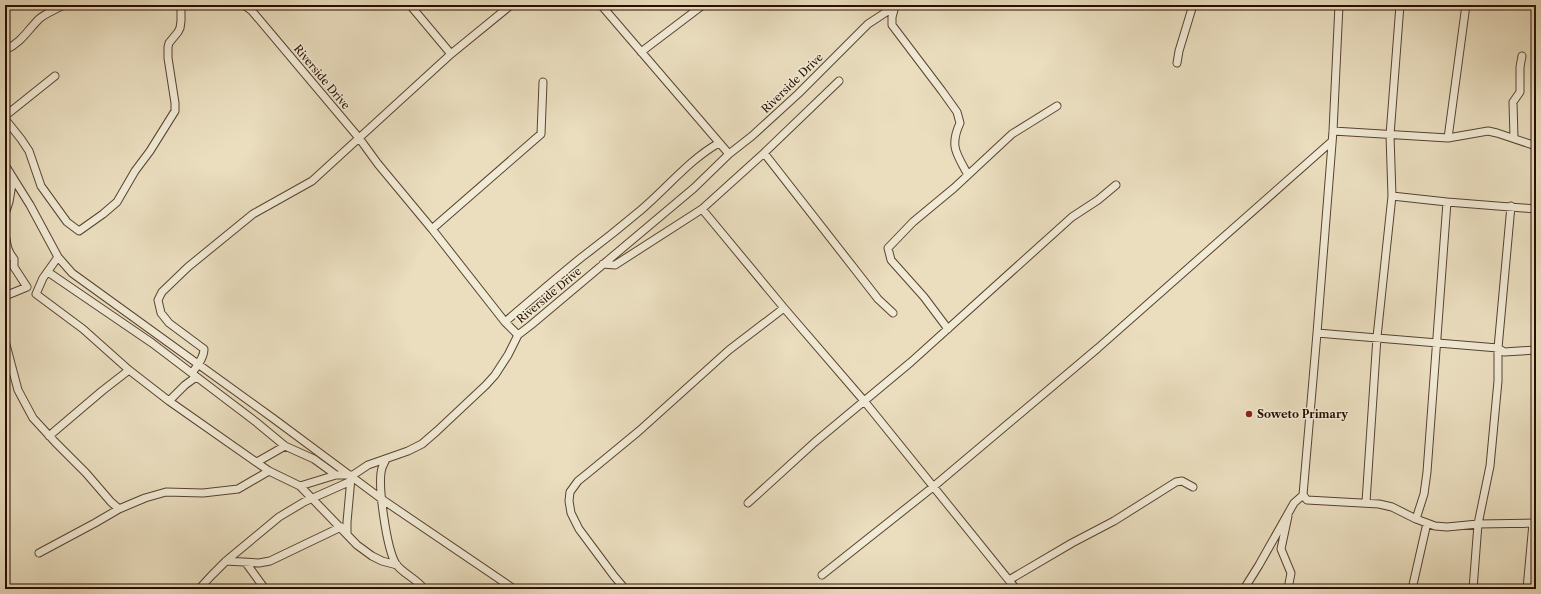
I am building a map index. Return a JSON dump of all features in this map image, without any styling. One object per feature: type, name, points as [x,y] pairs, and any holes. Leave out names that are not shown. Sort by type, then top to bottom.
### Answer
[{"type":"street","points":[[5,50],[21,40],[40,18],[63,5]]},
{"type":"street","points":[[55,76],[5,117],[29,151],[41,186],[67,222],[79,231],[117,202],[135,171],[150,151],[175,111],[168,47],[180,28],[181,5]]},
{"type":"street","name":"Riverside Drive","points":[[244,5],[252,11],[359,138],[378,164],[432,229],[505,322],[518,335],[752,136],[798,94],[868,24],[896,5]]},
{"type":"street","points":[[410,5],[451,54]]},
{"type":"street","points":[[169,401],[194,375],[204,353],[204,348],[169,323],[161,313],[158,300],[162,292],[188,266],[253,214],[312,180],[451,54],[511,5]]},
{"type":"street","points":[[601,5],[729,154]]},
{"type":"street","points":[[641,52],[703,5]]},
{"type":"street","points":[[896,5],[892,17],[892,25],[957,112],[960,123],[955,134],[954,146],[968,175]]},
{"type":"street","points":[[1177,63],[1192,5]]},
{"type":"street","points":[[1339,5],[1333,131],[1317,333],[1302,492],[1303,496],[1307,500],[1366,502],[1392,507],[1427,524],[1447,527],[1478,524],[1534,522],[1527,589]]},
{"type":"street","points":[[1366,502],[1377,337],[1392,196],[1390,135],[1400,5]]},
{"type":"street","points":[[1448,138],[1466,5]]},
{"type":"street","points":[[1514,138],[1513,102],[1520,92],[1520,66],[1522,56]]},
{"type":"street","points":[[432,229],[541,134],[543,82]]},
{"type":"street","points":[[603,264],[615,265],[702,209],[839,82]]},
{"type":"street","points":[[948,329],[924,297],[891,260],[888,248],[913,222],[968,175],[1012,134],[1057,106]]},
{"type":"street","points":[[1333,131],[1448,138],[1488,131],[1536,146]]},
{"type":"street","points":[[822,575],[933,487],[1098,348],[1331,142]]},
{"type":"street","points":[[505,322],[582,257],[627,222],[695,160],[709,149],[720,143]]},
{"type":"street","points":[[764,153],[878,299],[892,313]]},
{"type":"street","points":[[5,165],[30,205],[58,257],[72,273],[198,364],[351,478],[514,589]]},
{"type":"street","points":[[5,214],[9,202],[13,178]]},
{"type":"street","points":[[748,503],[816,442],[865,402],[948,329],[1072,216],[1098,200],[1116,185]]},
{"type":"street","points":[[1392,196],[1536,209]]},
{"type":"street","points":[[1416,519],[1424,494],[1427,472],[1447,202]]},
{"type":"street","points":[[1473,589],[1478,524],[1490,466],[1498,381],[1498,348],[1511,206]]},
{"type":"street","points":[[702,209],[784,308],[865,402],[1015,589]]},
{"type":"street","points":[[5,234],[6,244],[14,259],[14,268],[27,287],[5,296]]},
{"type":"street","points":[[58,257],[41,282],[36,294],[80,326],[129,370],[169,401],[269,471],[300,486],[357,545],[372,556],[396,565],[424,588]]},
{"type":"street","points":[[48,272],[144,337],[256,422],[285,446],[314,459],[336,475],[351,478]]},
{"type":"street","points":[[625,589],[579,528],[571,513],[569,501],[570,492],[578,481],[588,472],[639,431],[729,350],[784,308]]},
{"type":"street","points":[[1317,333],[1498,348],[1504,352],[1536,350]]},
{"type":"street","points":[[199,589],[226,561],[274,521],[311,498],[351,478],[368,465],[408,451],[422,444],[478,394],[495,375],[508,355],[518,335]]},
{"type":"street","points":[[5,341],[18,390],[34,418],[49,436],[119,509]]},
{"type":"street","points":[[49,436],[129,370]]},
{"type":"street","points":[[257,462],[285,446]]},
{"type":"street","points":[[386,459],[381,474],[383,500],[390,548],[396,565]]},
{"type":"street","points":[[39,552],[89,527],[119,509],[145,498],[166,492],[203,493],[238,489],[269,471]]},
{"type":"street","points":[[300,486],[336,475]]},
{"type":"street","points":[[347,533],[351,478]]},
{"type":"street","points":[[1009,580],[1072,543],[1114,521],[1176,482],[1182,481],[1193,487]]},
{"type":"street","points":[[1244,589],[1289,510],[1294,503],[1303,496]]},
{"type":"street","points":[[1288,589],[1291,573],[1281,549],[1289,510]]},
{"type":"street","points":[[1412,589],[1427,524]]},
{"type":"street","points":[[226,561],[259,563],[274,559],[340,527]]},
{"type":"street","points":[[246,563],[265,589]]},
{"type":"place","name":"Soweto Primary","points":[[1249,414]]}]
